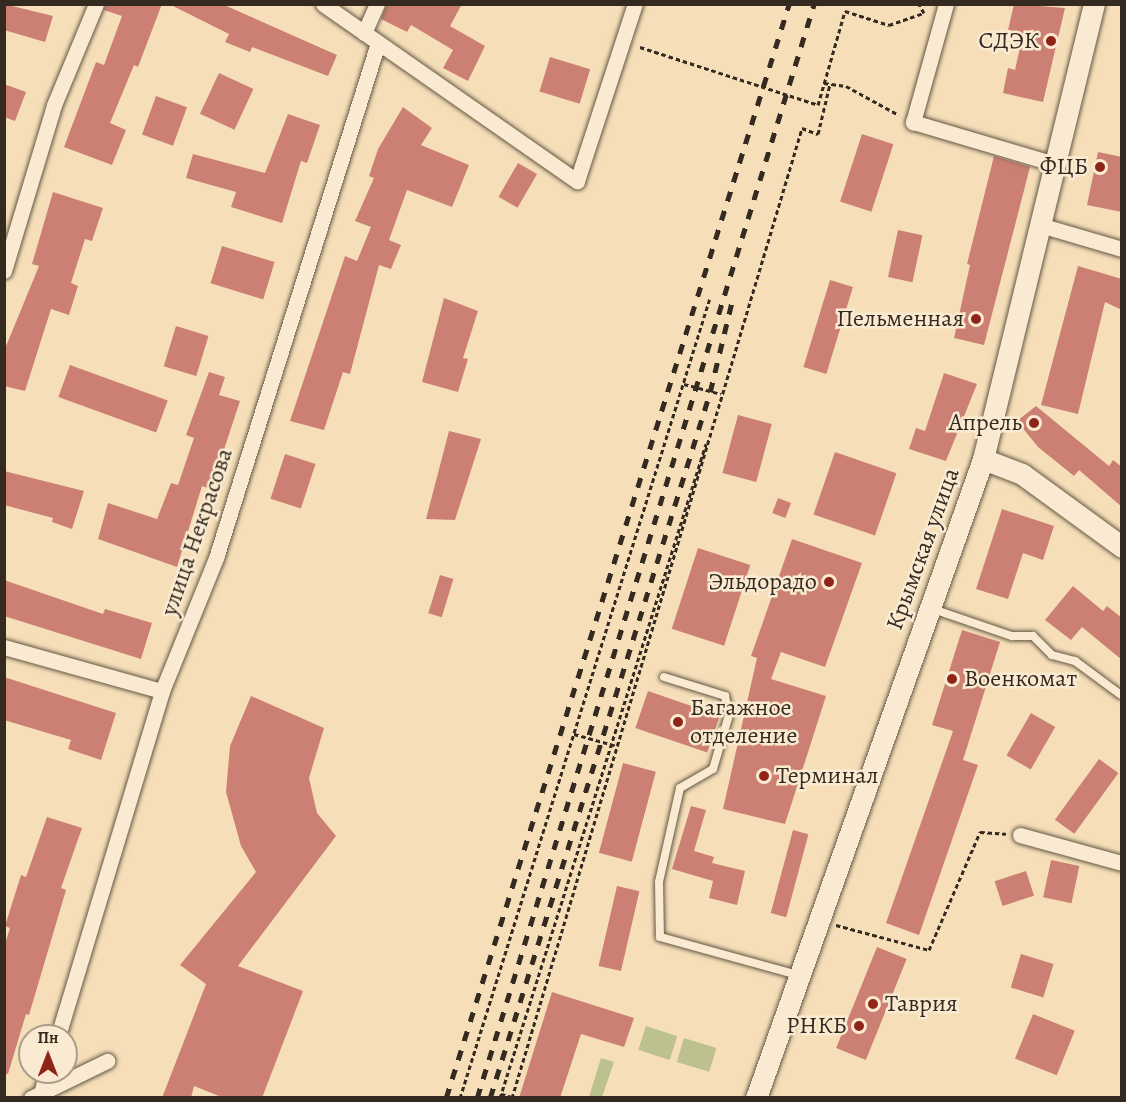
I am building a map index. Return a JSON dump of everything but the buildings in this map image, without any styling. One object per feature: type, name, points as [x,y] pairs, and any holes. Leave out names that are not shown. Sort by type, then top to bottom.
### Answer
[{"type":"main road","name":"Крымская улица","points":[[754,1094],[983,459],[1094,4]]},
{"type":"main road","points":[[983,459],[1022,474],[1122,547]]},
{"type":"street","points":[[4,272],[54,105],[96,4]]},
{"type":"street","points":[[323,4],[577,182],[635,4]]},
{"type":"street","points":[[364,33],[377,4]]},
{"type":"street","points":[[946,4],[913,123],[1055,164]]},
{"type":"street","name":"улица Некрасова","points":[[62,1024],[162,691],[216,558],[378,43]]},
{"type":"street","points":[[1040,225],[1122,249]]},
{"type":"street","points":[[4,648],[162,691]]},
{"type":"street","points":[[1020,835],[1122,863]]},
{"type":"street","points":[[36,1095],[107,1061]]},
{"type":"lane","points":[[929,608],[1012,636],[1033,636],[1052,655],[1075,661],[1121,695]]},
{"type":"lane","points":[[664,677],[725,696],[729,715],[713,769],[680,788],[658,882],[660,937],[798,975]]},
{"type":"path","points":[[640,47],[818,105],[845,10],[888,25],[924,13],[919,4]]},
{"type":"path","points":[[824,83],[846,86],[913,123]]},
{"type":"path","points":[[722,394],[500,1096],[512,1097],[802,129],[818,134],[830,84]]},
{"type":"path","points":[[460,1098],[710,298]]},
{"type":"path","points":[[684,384],[722,394]]},
{"type":"path","points":[[574,734],[617,746]]},
{"type":"path","points":[[817,920],[929,951],[980,832],[1020,835]]},
{"type":"green space","points":[[646,1026],[677,1036],[670,1060],[638,1050]]},
{"type":"green space","points":[[684,1038],[717,1048],[709,1072],[677,1062]]},
{"type":"green space","points":[[601,1058],[614,1062],[602,1097],[589,1097]]},
{"type":"railway","points":[[446,1098],[789,4]]},
{"type":"railway","points":[[477,1098],[814,4]]},
{"type":"railway","points":[[490,1098],[710,392],[732,301]]},
{"type":"place","name":"СДЭК","points":[[1051,41]]},
{"type":"place","name":"ФЦБ","points":[[1100,167]]},
{"type":"place","name":"Пельменная","points":[[976,319]]},
{"type":"place","name":"Апрель","points":[[1034,423]]},
{"type":"place","name":"Эльдорадо","points":[[829,582]]},
{"type":"place","name":"Военкомат","points":[[952,679]]},
{"type":"place","name":"Багажное отделение","points":[[678,722]]},
{"type":"place","name":"Терминал","points":[[764,776]]},
{"type":"place","name":"Таврия","points":[[873,1004]]},
{"type":"place","name":"РНКБ","points":[[859,1026]]}]
